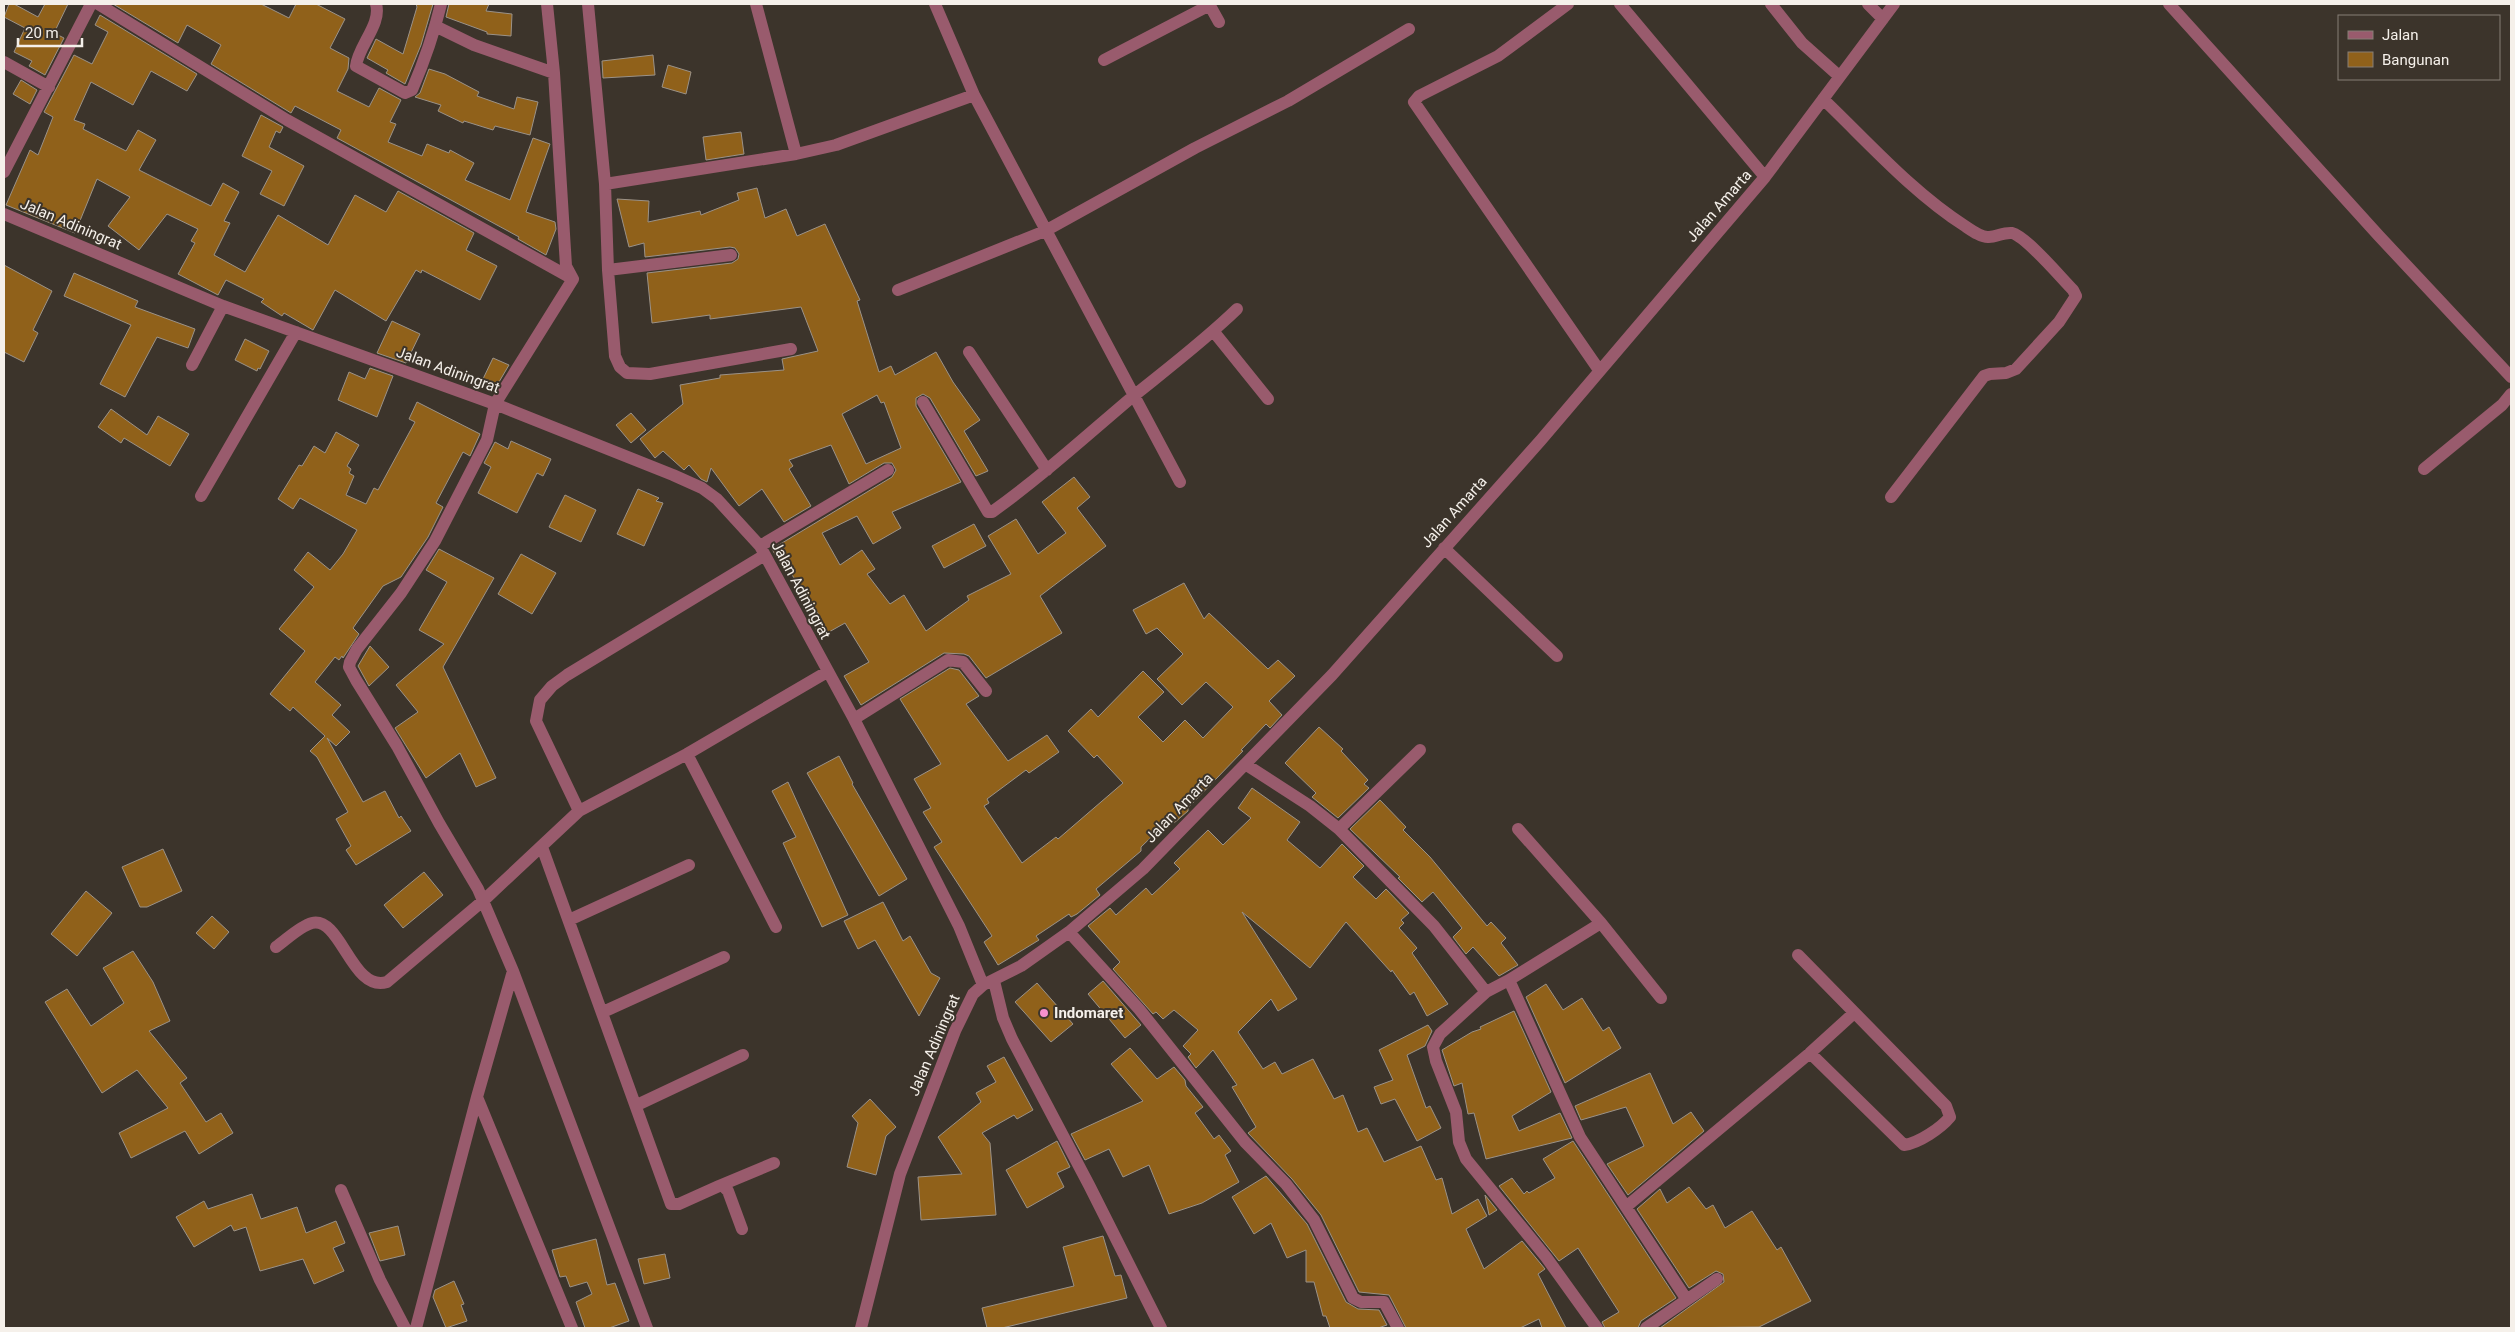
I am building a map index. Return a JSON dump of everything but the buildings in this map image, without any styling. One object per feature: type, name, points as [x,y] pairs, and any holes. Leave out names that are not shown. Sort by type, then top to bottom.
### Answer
[{"type":"street","points":[[4,172],[91,4]]},
{"type":"street","points":[[98,4],[287,120],[573,279]]},
{"type":"street","points":[[376,4],[373,25],[357,57],[356,66],[405,93],[412,90],[436,26],[440,4]]},
{"type":"street","points":[[547,4],[554,73],[566,266],[573,279]]},
{"type":"street","points":[[588,4],[605,184],[608,270],[615,356],[620,367],[627,373],[650,374],[791,349]]},
{"type":"street","points":[[756,4],[796,154]]},
{"type":"street","points":[[935,4],[974,95],[1180,482]]},
{"type":"street","points":[[1568,4],[1498,56],[1419,96],[1414,102],[1599,370]]},
{"type":"street","points":[[1620,4],[1765,178]]},
{"type":"street","points":[[1771,4],[1802,43],[1839,76]]},
{"type":"street","points":[[1868,4],[1883,19]]},
{"type":"street","name":"Jalan Amarta","points":[[988,983],[1021,966],[1069,932],[1143,869],[1381,622],[1444,548],[1541,440],[1765,178],[1894,4]]},
{"type":"street","points":[[2169,4],[2379,236],[2511,376]]},
{"type":"street","points":[[1104,60],[1210,5],[1219,22]]},
{"type":"street","points":[[436,26],[474,45],[554,73]]},
{"type":"street","points":[[898,290],[1045,231],[1195,148],[1288,101],[1409,29]]},
{"type":"street","points":[[4,62],[49,87]]},
{"type":"street","points":[[605,184],[796,154],[836,145],[974,95]]},
{"type":"street","points":[[1823,99],[1910,182],[1937,205],[1965,226],[1987,238],[2011,233],[2018,237],[2031,246],[2073,290],[2076,296],[2059,322],[2016,369],[2006,373],[1984,376],[1891,497]]},
{"type":"street","name":"Jalan Adiningrat","points":[[4,214],[223,306],[495,404],[702,488],[717,499],[763,551],[854,719],[988,983],[966,1006],[900,1174],[861,1328]]},
{"type":"street","points":[[608,270],[731,255]]},
{"type":"street","points":[[573,279],[495,404],[487,440],[435,541],[402,593],[357,649],[349,667],[397,746],[484,900],[513,970],[647,1328]]},
{"type":"street","points":[[192,365],[223,306]]},
{"type":"street","points":[[923,402],[989,512],[1034,482],[1133,396],[1214,332],[1237,309]]},
{"type":"street","points":[[201,496],[296,332]]},
{"type":"street","points":[[1214,332],[1268,399]]},
{"type":"street","points":[[969,352],[1046,470]]},
{"type":"street","points":[[2424,469],[2502,405],[2511,394]]},
{"type":"street","points":[[579,811],[536,721],[540,700],[552,686],[888,470]]},
{"type":"street","points":[[1444,548],[1557,656]]},
{"type":"street","points":[[854,719],[948,660],[957,659],[963,662],[986,691]]},
{"type":"street","points":[[276,947],[311,923],[319,923],[329,928],[353,963],[365,975],[373,981],[382,983],[398,974],[484,900],[579,811],[687,754],[827,672]]},
{"type":"street","points":[[1339,829],[1420,750]]},
{"type":"street","points":[[687,754],[776,928]]},
{"type":"street","points":[[1245,764],[1310,806],[1339,829],[1434,926],[1486,992]]},
{"type":"street","points":[[1518,829],[1601,923],[1661,998]]},
{"type":"street","points":[[542,847],[637,1105],[671,1204],[679,1204],[774,1163]]},
{"type":"street","points":[[569,920],[689,865]]},
{"type":"street","points":[[1597,1328],[1546,1257],[1478,1177],[1466,1158],[1459,1142],[1456,1112],[1436,1061],[1433,1047],[1440,1034],[1486,992],[1509,980],[1601,923]]},
{"type":"street","points":[[1069,932],[1138,1009],[1245,1142],[1286,1184],[1314,1220],[1353,1298],[1361,1302],[1384,1302],[1398,1328]]},
{"type":"street","points":[[1798,955],[1946,1106],[1950,1117],[1911,1144],[1904,1145],[1810,1054]]},
{"type":"street","points":[[603,1012],[724,957]]},
{"type":"street","points":[[416,1328],[477,1097],[513,970]]},
{"type":"street","points":[[1509,980],[1580,1137],[1687,1300]]},
{"type":"street","points":[[988,983],[1012,1039],[1089,1185],[1161,1328]]},
{"type":"street","points":[[1627,1206],[1810,1054],[1854,1013]]},
{"type":"street","points":[[637,1105],[743,1055]]},
{"type":"street","points":[[477,1097],[572,1328]]},
{"type":"street","points":[[719,1186],[724,1186],[728,1191],[742,1229]]},
{"type":"street","points":[[341,1190],[380,1280],[406,1328]]},
{"type":"street","points":[[1646,1328],[1717,1279]]},
{"type":"place","name":"Indomaret","points":[[1044,1013]]}]
